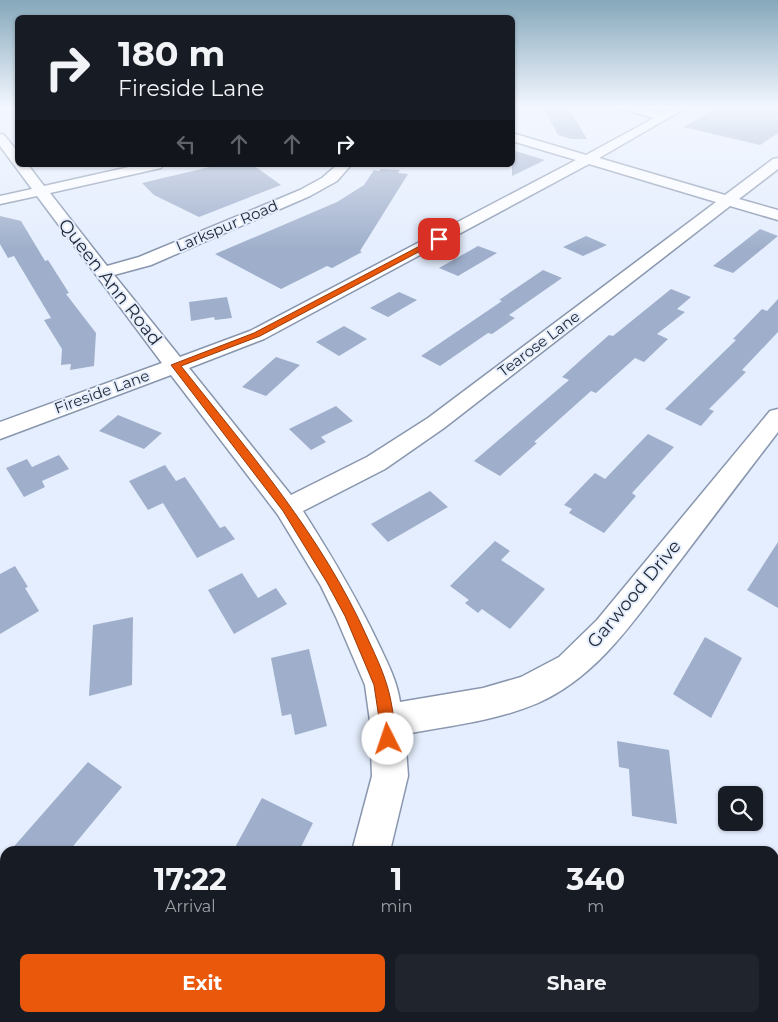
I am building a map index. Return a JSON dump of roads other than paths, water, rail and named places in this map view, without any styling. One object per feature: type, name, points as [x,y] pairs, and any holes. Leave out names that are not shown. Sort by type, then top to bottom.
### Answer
[{"type":"street","points":[[568,154],[778,215]]},
{"type":"street","name":"Fireside Lane","points":[[0,431],[257,334],[506,204],[596,154]]},
{"type":"street","name":"Tearose Lane","points":[[287,508],[376,462],[436,423],[778,162]]},
{"type":"street","name":"Queen Ann Road","points":[[23,167],[287,508],[331,578],[350,614],[381,685],[387,721],[390,776],[372,846]]},
{"type":"street","points":[[0,200],[147,167]]},
{"type":"street","name":"Larkspur Road","points":[[103,273],[144,261],[298,196],[328,182],[342,167]]},
{"type":"street","name":"Garwood Drive","points":[[387,721],[483,704],[528,691],[570,668],[608,630],[778,416]]}]
